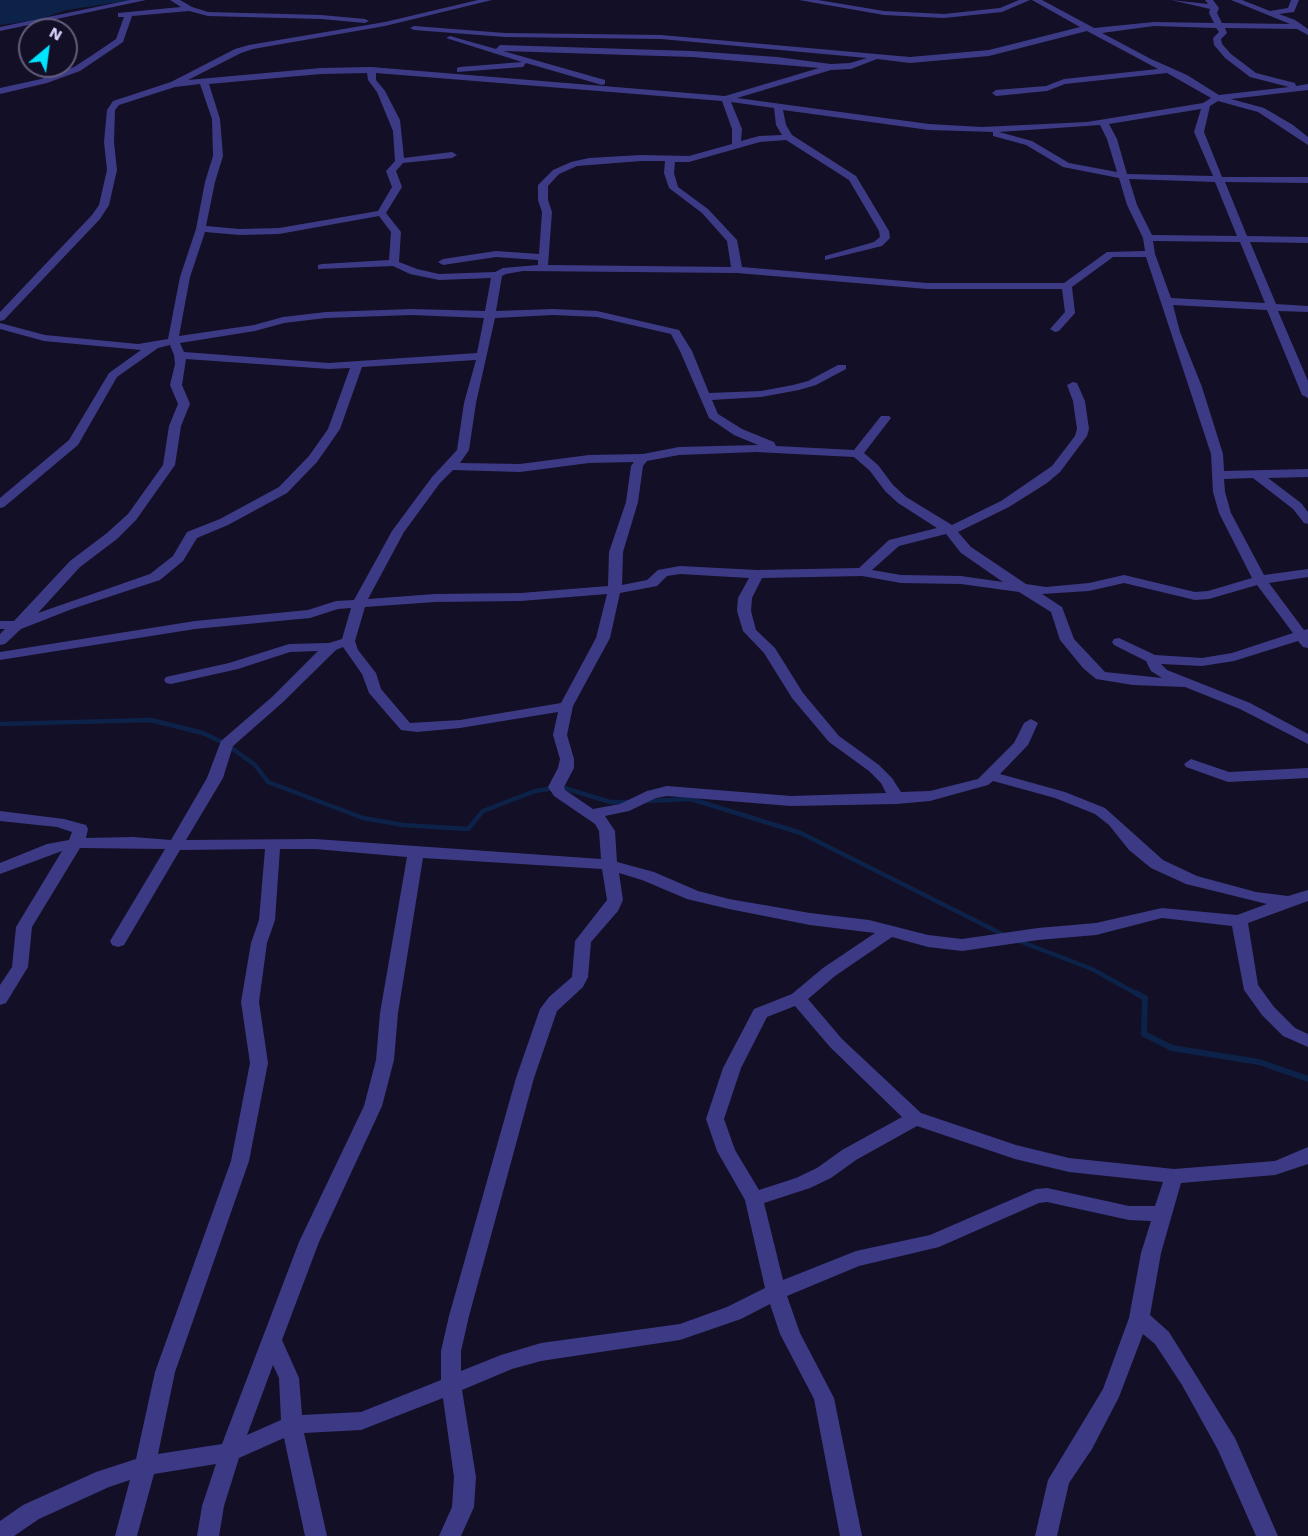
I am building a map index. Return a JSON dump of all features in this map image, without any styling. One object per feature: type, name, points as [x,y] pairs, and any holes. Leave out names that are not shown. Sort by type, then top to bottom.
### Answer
[{"type":"street","points":[[58,18],[142,0]]},
{"type":"street","points":[[174,0],[189,9]]},
{"type":"street","points":[[0,318],[96,217],[104,205],[112,170],[109,142],[111,110],[116,103],[174,84],[238,51],[385,24],[488,0]]},
{"type":"street","points":[[803,0],[884,13],[944,16],[1002,10],[1026,0]]},
{"type":"street","points":[[1036,0],[1217,98],[1261,110],[1306,135]]},
{"type":"street","points":[[1175,0],[1214,11]]},
{"type":"street","points":[[1209,0],[1223,33],[1217,38],[1218,45],[1244,70],[1261,78],[1307,88]]},
{"type":"street","points":[[1235,0],[1295,24],[1308,33]]},
{"type":"street","points":[[1267,14],[1291,10],[1295,0]]},
{"type":"street","points":[[78,18],[189,9],[219,15],[321,16],[466,34],[661,37],[922,60],[989,53],[1091,30],[1198,19],[1214,11]]},
{"type":"street","points":[[0,91],[29,85],[65,73],[100,55],[120,40],[124,23],[129,15]]},
{"type":"street","points":[[1154,24],[1219,26],[1308,23]]},
{"type":"street","points":[[0,29],[18,26]]},
{"type":"street","points":[[414,28],[491,49],[532,64],[649,93]]},
{"type":"street","points":[[491,49],[525,36]]},
{"type":"street","points":[[491,49],[692,54],[777,60],[831,67],[851,66],[876,57]]},
{"type":"street","points":[[427,73],[532,64]]},
{"type":"street","points":[[725,99],[831,67]]},
{"type":"street","points":[[174,84],[321,71],[371,70],[427,73],[725,99],[929,126],[982,130],[1058,128],[1206,105],[1217,98],[1307,88]]},
{"type":"street","points":[[371,70],[372,80],[381,91],[395,120],[400,161]]},
{"type":"street","points":[[996,93],[1047,88],[1064,82],[1169,70]]},
{"type":"street","points":[[0,641],[30,614],[75,564],[112,536],[132,517],[170,465],[175,426],[184,404],[176,385],[181,364],[180,355],[172,340],[185,277],[201,229],[218,149],[214,112],[204,82]]},
{"type":"street","points":[[725,99],[737,129],[736,146]]},
{"type":"street","points":[[1206,105],[1199,132],[1308,395]]},
{"type":"street","points":[[778,107],[781,125],[788,136],[853,178],[884,231],[885,238],[878,244],[829,258]]},
{"type":"street","points":[[1103,122],[1112,139],[1131,205],[1148,238],[1150,254],[1167,301],[1175,332],[1196,387],[1206,426],[1214,442],[1219,492],[1226,513],[1260,580],[1305,638],[1256,648],[1217,660],[1187,663],[1152,659],[1119,642]]},
{"type":"street","points":[[982,130],[1029,143],[1066,165],[1122,177],[1308,180]]},
{"type":"street","points":[[543,263],[547,212],[543,200],[543,185],[556,172],[574,164],[589,161],[700,157],[759,139],[788,136]]},
{"type":"street","points":[[201,229],[240,232],[279,231],[381,213],[397,187],[391,171],[400,161],[452,155]]},
{"type":"street","points":[[670,159],[669,173],[674,188],[705,211],[732,240],[737,270]]},
{"type":"street","points":[[381,213],[396,232],[394,263]]},
{"type":"street","points":[[1148,238],[1308,240]]},
{"type":"street","points":[[443,262],[496,254],[543,263],[737,270],[916,286],[1067,286],[1107,255],[1150,254]]},
{"type":"street","points":[[322,267],[394,263],[414,272],[439,277],[497,275],[510,269],[543,263]]},
{"type":"street","points":[[497,275],[470,403],[463,450],[436,480],[398,531],[358,603],[348,641],[351,651],[369,673],[374,690],[406,727],[460,724],[566,706]]},
{"type":"street","points":[[1055,329],[1070,313],[1067,286]]},
{"type":"street","points":[[1167,301],[1308,309]]},
{"type":"street","points":[[0,326],[44,338],[120,347],[156,345],[172,340],[255,328],[283,320],[326,315],[412,312],[488,315],[576,312],[614,317],[675,332],[686,351],[704,397],[718,421],[779,448]]},
{"type":"street","points":[[0,504],[74,442],[113,375],[156,345]]},
{"type":"street","points":[[180,355],[329,366],[481,357]]},
{"type":"street","points":[[0,625],[15,626],[155,577],[178,558],[192,536],[234,517],[283,490],[313,459],[334,429],[357,364]]},
{"type":"street","points":[[704,397],[761,394],[795,388],[812,383],[842,367]]},
{"type":"street","points":[[862,572],[894,543],[928,533],[960,528],[1005,504],[1056,469],[1076,445],[1083,429],[1079,401],[1072,385]]},
{"type":"street","points":[[857,454],[885,418]]},
{"type":"street","points":[[450,466],[520,468],[589,459],[643,458],[679,451],[779,448],[857,454],[874,468],[889,488],[902,500],[950,530],[966,550],[1057,610],[1067,640],[1088,665],[1101,676],[1133,681],[1184,683]]},
{"type":"street","points":[[450,1536],[464,1507],[465,1477],[450,1383],[451,1351],[459,1316],[525,1078],[549,1009],[580,977],[583,941],[615,900],[614,882],[609,865],[607,831],[591,814],[559,793],[556,788],[566,768],[567,759],[560,735],[566,706],[601,645],[615,589],[616,552],[632,502],[637,466],[643,458]]},
{"type":"street","points":[[1218,475],[1308,473]]},
{"type":"street","points":[[1256,474],[1297,506],[1308,520]]},
{"type":"street","points":[[0,656],[195,625],[310,614],[325,607],[358,603],[435,598],[521,597],[645,586],[663,573],[680,570],[757,574],[862,572],[901,579],[961,580],[1046,591],[1089,587],[1124,579],[1194,596],[1217,593],[1260,580],[1308,573]]},
{"type":"street","points":[[757,574],[745,598],[744,610],[750,631],[770,651],[797,695],[834,739],[848,752],[874,768],[887,781],[897,799]]},
{"type":"street","points":[[171,680],[233,666],[289,648],[331,647],[348,641]]},
{"type":"street","points":[[118,941],[214,778],[226,744],[277,700],[331,647]]},
{"type":"street","points":[[1152,659],[1156,668],[1162,673],[1245,706],[1308,740]]},
{"type":"street","points":[[591,814],[624,808],[652,794],[667,791],[791,801],[897,799],[930,796],[979,784],[991,776],[1021,745],[1031,723]]},
{"type":"street","points":[[1191,764],[1228,777],[1308,773]]},
{"type":"street","points":[[991,776],[1060,795],[1100,811],[1157,864],[1192,880],[1256,897],[1285,901]]},
{"type":"street","points":[[0,816],[59,822],[80,829],[77,843],[24,927],[20,967],[0,999]]},
{"type":"street","points":[[0,869],[53,848],[77,843],[153,842],[175,845],[315,843],[609,865],[648,876],[693,895],[729,904],[810,919],[869,926],[928,941],[962,945],[1038,934],[1096,929],[1162,913],[1228,921],[1239,920],[1285,901],[1308,895]]},
{"type":"street","points":[[126,1536],[145,1466],[165,1372],[240,1161],[259,1063],[250,1002],[259,943],[267,920],[273,844]]},
{"type":"street","points":[[208,1536],[213,1506],[230,1452],[309,1242],[373,1106],[385,1060],[388,1013],[403,932],[406,895],[416,852]]},
{"type":"street","points":[[1239,920],[1250,986],[1268,1011],[1289,1032],[1308,1041]]},
{"type":"street","points":[[851,1536],[824,1398],[790,1334],[776,1292],[754,1198],[726,1151],[715,1119],[732,1068],[760,1013],[798,998],[829,972],[890,931]]},
{"type":"street","points":[[798,998],[836,1043],[915,1118],[1015,1152],[1069,1166],[1174,1176],[1275,1168],[1300,1160],[1308,1154]]},
{"type":"street","points":[[754,1198],[803,1183],[824,1173],[849,1155],[915,1118]]},
{"type":"street","points":[[1046,1536],[1059,1480],[1084,1442],[1112,1391],[1139,1318],[1151,1253],[1174,1176]]},
{"type":"street","points":[[0,1533],[31,1512],[104,1479],[145,1466],[230,1452],[292,1425],[361,1421],[380,1415],[450,1383],[508,1361],[541,1352],[680,1332],[734,1313],[776,1292],[856,1259],[932,1242],[1036,1196],[1047,1195],[1129,1213],[1163,1214]]},
{"type":"street","points":[[1139,1318],[1162,1338],[1189,1379],[1227,1445],[1268,1536]]},
{"type":"street","points":[[273,1342],[289,1378],[292,1425],[316,1536]]},
{"type":"water","points":[[0,0],[134,0],[66,10],[44,18],[18,18],[18,23],[0,25]]},
{"type":"waterway","points":[[0,724],[151,720],[203,733],[226,744],[255,765],[268,782],[363,818],[403,825],[468,829],[483,811],[535,791],[561,787],[610,802],[628,802]]},
{"type":"waterway","points":[[645,801],[691,799],[801,833],[1006,936]]},
{"type":"waterway","points":[[1019,941],[1092,969],[1139,995]]},
{"type":"waterway","points":[[1136,993],[1145,998],[1144,1034],[1172,1048],[1259,1062],[1308,1079]]}]
